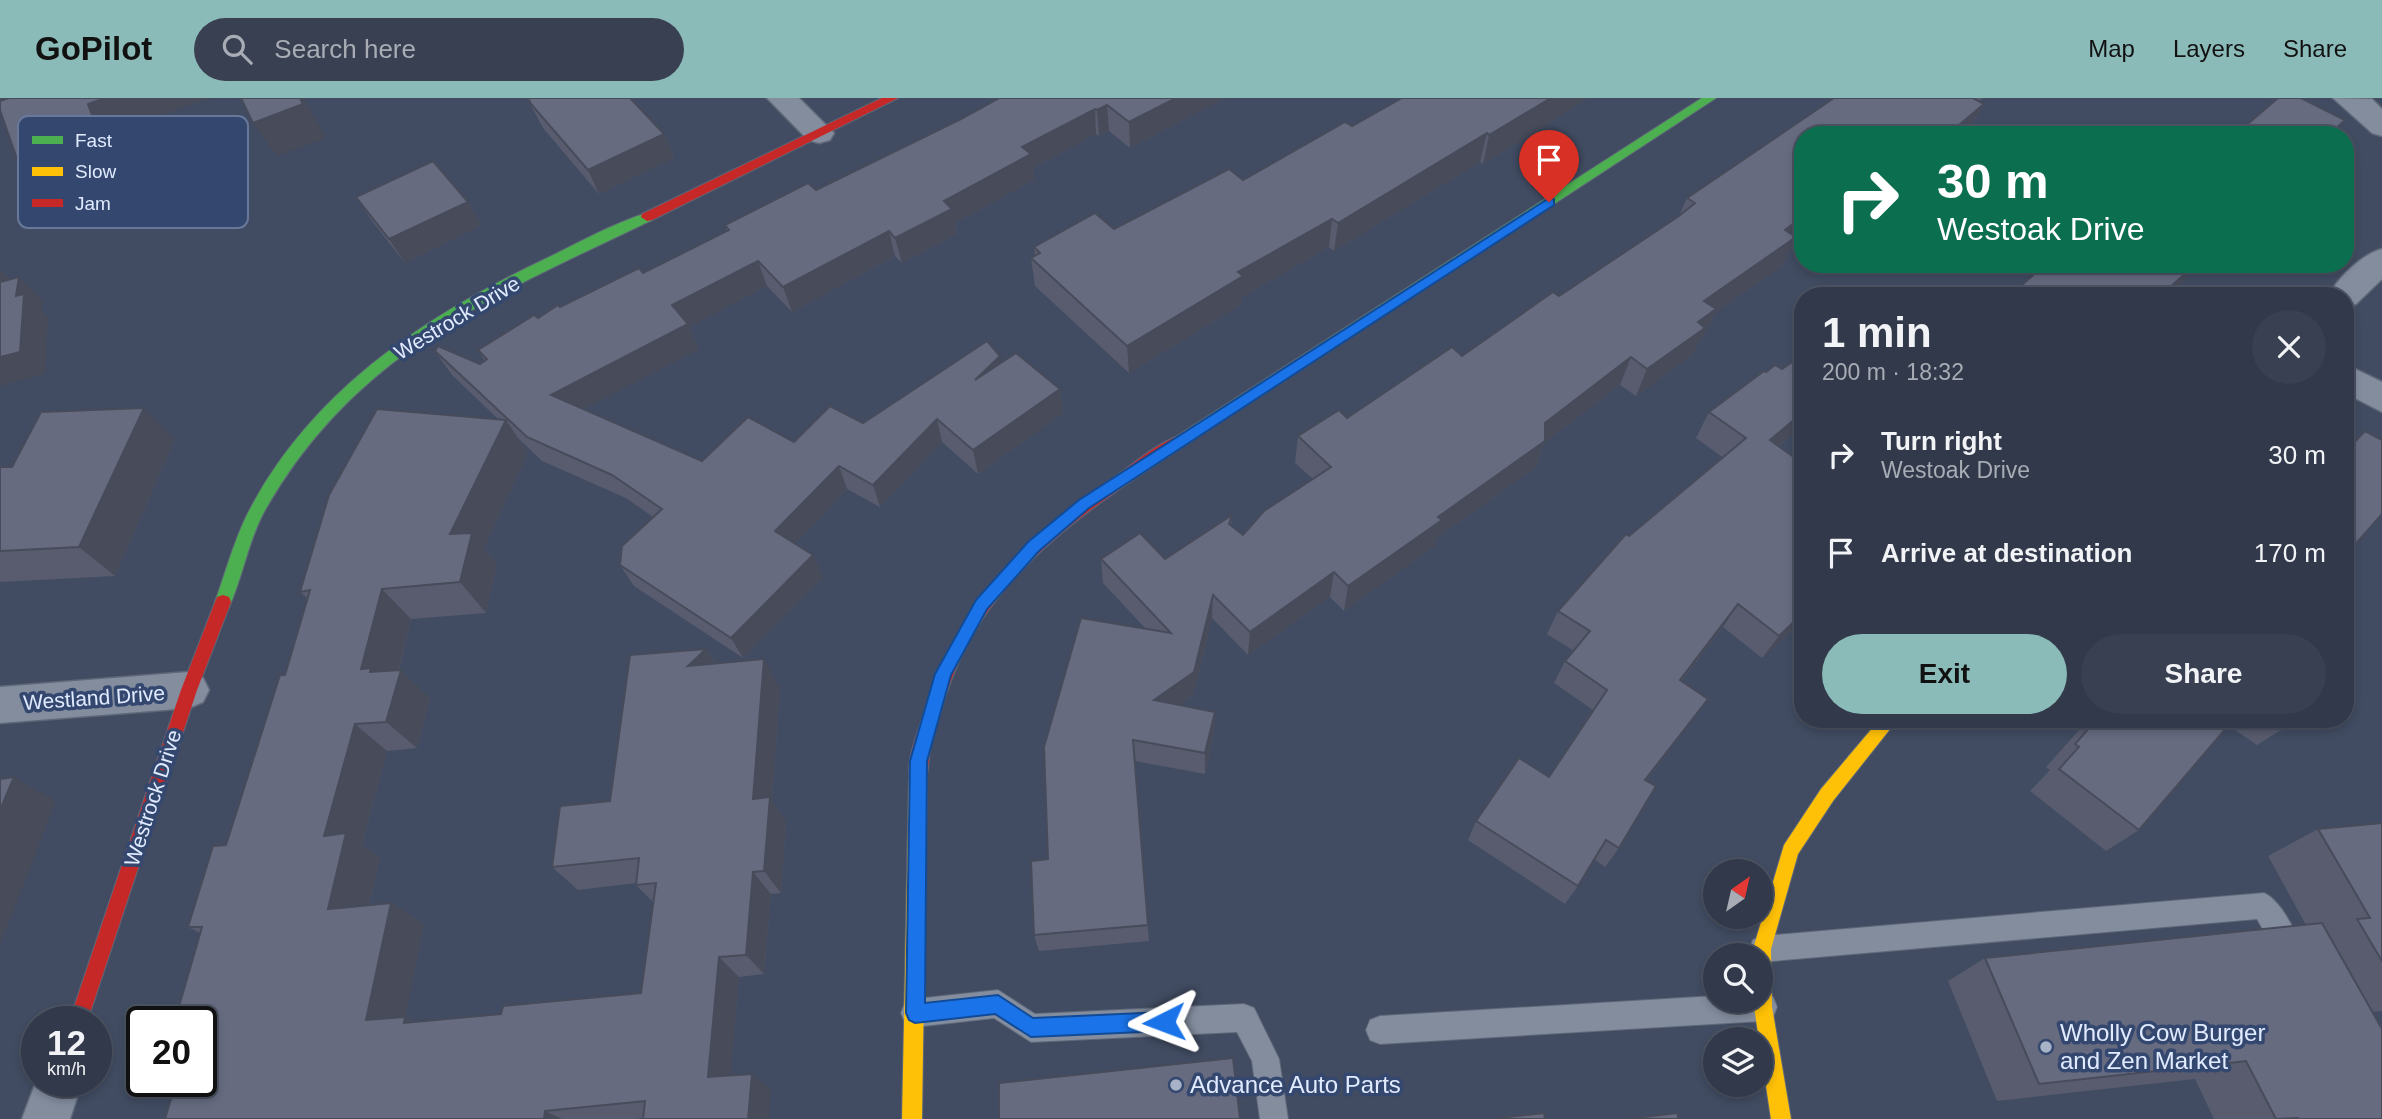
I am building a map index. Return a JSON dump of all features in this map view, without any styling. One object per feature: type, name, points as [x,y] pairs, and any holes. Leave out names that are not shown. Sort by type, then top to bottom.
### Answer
[{"type":"street","points":[[782,98],[819,133]]},
{"type":"street","name":"Westrock Drive","points":[[83,1006],[189,690],[258,510],[295,453],[344,396],[408,342],[476,302],[892,98]]},
{"type":"street","points":[[912,1119],[918,761],[944,674],[982,604],[1033,547],[1084,504],[1710,98]]},
{"type":"street","points":[[2348,98],[2362,106],[2382,126]]},
{"type":"street","points":[[2354,287],[2382,260]]},
{"type":"street","points":[[2354,382],[2382,399]]},
{"type":"street","name":"Westland Drive","points":[[0,705],[189,690]]},
{"type":"street","points":[[1764,943],[1790,851],[1827,796],[1883,728]]},
{"type":"street","points":[[1764,1013],[1781,1119]]},
{"type":"street","points":[[46,1119],[54,1097]]},
{"type":"lane","points":[[1773,948],[2264,906],[2306,978]]},
{"type":"lane","points":[[915,1013],[998,1004],[1031,1028],[1244,1018],[1265,1059],[1273,1119]]},
{"type":"lane","points":[[1380,1030],[1703,1011]]},
{"type":"building","points":[[9,98],[105,98],[88,104],[92,116],[18,116],[17,159],[0,110],[0,101]]},
{"type":"building","points":[[241,98],[300,98],[303,104],[253,123]]},
{"type":"building","points":[[528,98],[630,98],[664,134],[588,170]]},
{"type":"building","points":[[999,98],[1176,98],[1129,122],[1107,105],[1095,109],[1022,147],[1031,154],[944,201],[952,209],[895,238],[889,231],[783,287],[758,261],[672,305],[688,324],[551,395],[702,461],[748,417],[794,442],[830,406],[863,423],[987,341],[1000,356],[975,380],[1016,353],[1060,389],[973,450],[937,419],[873,485],[839,466],[775,531],[813,555],[731,638],[620,565],[622,546],[662,509],[612,475],[527,437],[435,351],[438,346],[480,364],[487,359],[478,350],[534,315],[538,318],[558,305],[560,307],[639,268],[643,273],[729,230],[725,225],[808,183],[816,190]]},
{"type":"building","points":[[1402,98],[1551,98],[1489,135],[1487,133],[1338,223],[1332,219],[1238,272],[1243,276],[1127,346],[1031,258],[1040,253],[1034,247],[1095,213],[1114,229],[1229,169],[1243,180],[1345,122],[1352,126]]},
{"type":"building","points":[[1834,98],[1973,98],[1984,104],[1958,126],[1794,126],[1794,223],[1785,230],[1794,238],[1704,301],[1716,309],[1698,322],[1705,328],[1647,369],[1631,357],[1545,423],[1545,441],[1438,517],[1442,520],[1348,586],[1334,572],[1250,632],[1213,595],[1194,672],[1154,700],[1215,712],[1205,753],[1133,740],[1148,925],[1034,935],[1031,861],[1048,859],[1044,747],[1081,618],[1171,633],[1101,559],[1140,533],[1165,559],[1232,515],[1229,524],[1243,535],[1264,511],[1331,467],[1298,436],[1339,410],[1347,418],[1452,347],[1462,356],[1553,292],[1559,296],[1679,216],[1695,203],[1687,198]]},
{"type":"building","points":[[2278,98],[2301,98],[2345,120],[2339,126],[2245,126]]},
{"type":"building","points":[[433,161],[468,202],[389,239],[356,197]]},
{"type":"building","points":[[2036,273],[2186,273],[2170,287],[2019,287]]},
{"type":"building","points":[[19,277],[16,296],[24,294],[20,352],[0,357],[0,282]]},
{"type":"building","points":[[1794,361],[1794,420],[1770,440],[1794,457],[1794,622],[1779,636],[1738,604],[1680,680],[1708,699],[1645,780],[1656,786],[1619,848],[1606,840],[1578,886],[1476,821],[1519,758],[1549,777],[1607,690],[1565,661],[1590,631],[1558,611],[1626,534],[1629,536],[1746,438],[1709,412],[1764,371],[1775,365],[1782,369]]},
{"type":"building","points":[[144,408],[79,547],[0,551],[0,467],[12,467],[41,412]]},
{"type":"building","points":[[377,409],[506,420],[450,534],[472,533],[460,582],[382,589],[361,669],[371,668],[370,672],[401,670],[386,722],[355,724],[324,836],[346,833],[328,909],[391,903],[366,1020],[405,1017],[404,1023],[501,1014],[503,1006],[641,993],[656,883],[636,885],[639,858],[552,867],[560,806],[610,801],[630,655],[706,649],[688,666],[764,659],[753,799],[770,797],[764,871],[753,872],[746,955],[719,957],[708,1077],[752,1074],[748,1119],[643,1119],[645,1101],[545,1111],[544,1119],[165,1119],[172,1097],[217,1097],[217,1006],[179,1006],[202,927],[188,927],[213,846],[226,845],[280,675],[285,675],[310,590],[300,592],[329,495]]},
{"type":"building","points":[[2365,431],[2382,440],[2382,514],[2354,546],[2354,443]]},
{"type":"building","points":[[2089,728],[2226,728],[2139,830],[2059,769],[2079,747],[2075,744]]},
{"type":"building","points":[[14,777],[0,810],[0,779]]},
{"type":"building","points":[[2382,823],[2382,961],[2357,919],[2370,918],[2318,829]]},
{"type":"building","points":[[2322,923],[2382,1029],[2382,1119],[2276,1119],[2246,1061],[2039,1084],[1985,958]]},
{"type":"building","name":"Advance Auto Parts","points":[[1233,1058],[1240,1119],[999,1119],[999,1083]]},
{"type":"building","points":[[1544,1113],[1545,1119],[1499,1119],[1499,1118]]},
{"type":"building","points":[[1677,1113],[1679,1119],[1629,1119]]},
{"type":"traffic: fast","points":[[1179,442],[1710,98]]},
{"type":"traffic: fast","points":[[223,602],[248,530],[274,484],[306,439],[364,378],[407,343],[462,307],[647,217]]},
{"type":"traffic: slow","points":[[1781,1119],[1763,1007],[1762,949],[1790,851],[1827,795],[1883,728]]},
{"type":"traffic: slow","points":[[912,1119],[918,779]]},
{"type":"traffic: jam","points":[[647,217],[892,98]]},
{"type":"traffic: jam","points":[[918,779],[926,733],[951,659],[974,619],[1000,583],[1030,551],[1064,522],[1179,442]]},
{"type":"traffic: jam","points":[[83,1006],[189,690],[223,602]]},
{"type":"place","name":"Wholly Cow Burger and Zen Market","points":[[2046,1047]]},
{"type":"place","name":"Advance Auto Parts","points":[[1176,1085]]},
{"type":"route","points":[[1164,1022],[1031,1028],[998,1004],[915,1013],[918,761],[944,674],[982,604],[1033,547],[1084,504],[1549,202]]}]
